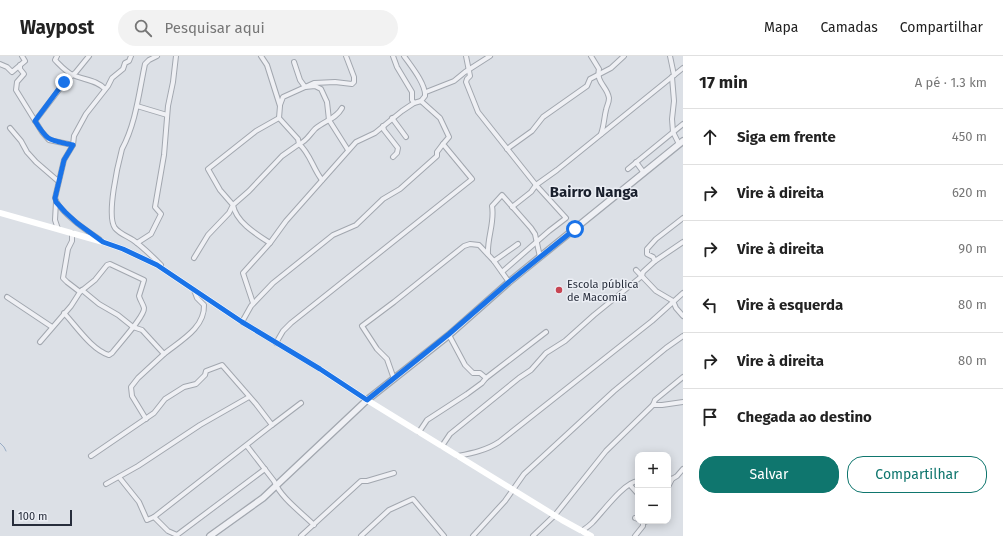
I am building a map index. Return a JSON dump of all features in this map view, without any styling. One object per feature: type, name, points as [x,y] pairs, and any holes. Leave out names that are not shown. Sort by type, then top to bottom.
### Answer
[{"type":"main road","points":[[0,213],[103,242],[123,249],[157,265],[242,322],[513,490],[587,534]]},
{"type":"street","points":[[57,56],[55,60],[73,75],[97,83],[106,89]]},
{"type":"street","points":[[35,121],[64,82],[73,75],[89,56]]},
{"type":"street","points":[[58,229],[55,220],[55,198],[64,160],[73,145],[74,136],[86,114],[106,89],[112,78],[123,69],[125,63],[129,61],[131,56]]},
{"type":"street","points":[[157,56],[145,64],[137,106],[122,149],[112,204],[114,226],[120,233],[137,243],[166,271]]},
{"type":"street","points":[[137,243],[151,234],[161,214],[155,207],[164,155],[168,106],[176,56]]},
{"type":"street","points":[[262,56],[267,65],[280,106]]},
{"type":"street","points":[[322,180],[317,174],[305,148],[299,144],[298,139],[279,118],[280,106],[283,97],[314,83],[335,82],[352,84],[354,82],[354,77],[346,56]]},
{"type":"street","points":[[393,56],[397,67],[412,92],[412,100],[414,103]]},
{"type":"street","points":[[253,303],[243,273],[286,221],[356,142],[375,133],[392,118],[414,103],[421,101],[426,96],[426,92],[405,56]]},
{"type":"street","points":[[466,56],[470,76],[466,82],[478,112],[536,185],[566,218],[502,272]]},
{"type":"street","points":[[426,92],[454,81],[469,69],[490,56]]},
{"type":"street","points":[[591,56],[599,69],[598,75],[600,82],[609,97],[604,126],[600,135]]},
{"type":"street","points":[[507,149],[532,131],[543,117],[587,86],[590,78],[611,68],[624,56]]},
{"type":"street","points":[[210,536],[252,507],[367,400],[449,334],[509,282],[681,143],[673,132],[672,119],[674,101],[673,76],[670,56]]},
{"type":"street","points":[[0,64],[7,67],[12,72],[25,61],[24,57]]},
{"type":"street","points":[[294,62],[300,80],[305,87]]},
{"type":"street","points":[[20,65],[20,69],[24,74],[17,82],[16,90],[42,132],[50,140],[73,145]]},
{"type":"street","points":[[512,208],[531,192],[536,185],[558,170],[683,68]]},
{"type":"street","points":[[305,87],[315,86],[321,89],[327,102],[328,120],[348,150]]},
{"type":"street","points":[[242,322],[253,303],[273,284],[333,235],[356,225],[383,200],[400,189],[437,156],[437,152],[449,137],[440,118],[421,101]]},
{"type":"street","points":[[137,106],[167,115]]},
{"type":"street","points":[[194,258],[208,235],[229,214],[233,205],[245,195],[282,156],[304,142],[315,128],[336,116],[342,108]]},
{"type":"street","points":[[270,242],[250,229],[236,216],[233,205],[220,190],[208,169],[256,131],[279,118]]},
{"type":"street","points":[[392,118],[406,137]]},
{"type":"street","points":[[628,169],[683,124]]},
{"type":"street","points":[[383,126],[384,130],[398,148],[397,153],[393,157]]},
{"type":"street","points":[[10,128],[36,162],[58,181]]},
{"type":"street","points":[[276,343],[290,323],[472,179],[444,144]]},
{"type":"street","points":[[636,162],[644,173]]},
{"type":"street","points":[[488,254],[490,228],[494,215],[492,206],[502,195],[535,234],[540,257]]},
{"type":"street","points":[[56,202],[77,223],[103,242]]},
{"type":"street","points":[[655,262],[652,257],[647,254],[647,249],[656,239],[683,218]]},
{"type":"street","points":[[50,227],[55,220]]},
{"type":"street","points":[[72,233],[72,241],[68,249],[63,278],[99,304],[118,315],[133,327],[142,330],[164,354]]},
{"type":"street","points":[[442,446],[450,434],[531,370],[546,353],[565,341],[642,276],[643,272],[655,262],[683,242]]},
{"type":"street","points":[[394,379],[387,359],[377,349],[362,326],[464,246],[470,244],[478,244],[494,261],[509,282]]},
{"type":"street","points":[[494,261],[518,244]]},
{"type":"street","points":[[40,342],[81,291],[95,280],[109,264],[144,280],[139,296],[144,309],[138,321],[112,353],[106,354],[89,342],[64,313]]},
{"type":"street","points":[[636,270],[656,291],[673,301],[676,308],[683,316]]},
{"type":"street","points":[[146,419],[132,396],[131,387],[138,378],[164,354],[196,328],[204,314],[204,305],[197,298],[194,290]]},
{"type":"street","points":[[458,456],[492,447],[499,442],[652,321],[683,293]]},
{"type":"street","points":[[8,297],[52,327]]},
{"type":"street","points":[[419,432],[427,420],[482,383],[486,378],[546,332]]},
{"type":"street","points":[[449,334],[465,365],[473,373],[480,372],[486,378]]},
{"type":"street","points":[[473,536],[513,490],[524,474],[614,391],[666,348],[683,336]]},
{"type":"street","points":[[91,456],[154,413],[165,399],[184,387],[196,384],[205,375],[206,371],[222,365],[272,425]]},
{"type":"street","points":[[533,536],[555,515],[606,451],[653,405],[655,400],[682,379]]},
{"type":"street","points":[[106,484],[200,425],[249,397]]},
{"type":"street","points":[[653,405],[683,402]]},
{"type":"street","points":[[119,477],[139,502],[147,520],[154,517],[301,403]]},
{"type":"street","points":[[247,446],[287,499],[314,525]]},
{"type":"street","points":[[671,479],[677,476],[683,469]]},
{"type":"street","points":[[154,517],[168,531],[177,535],[265,470]]},
{"type":"street","points":[[301,536],[361,481],[367,481],[394,473]]},
{"type":"street","points":[[587,534],[592,524],[610,502],[635,481]]},
{"type":"street","points":[[630,485],[635,491]]},
{"type":"street","points":[[361,536],[389,510],[413,499],[444,536]]},
{"type":"street","points":[[635,536],[643,526],[642,524]]},
{"type":"waterway","points":[[0,443],[6,451]]},
{"type":"place","name":"Escola pública de Macomia","points":[[559,290]]},
{"type":"district","name":"Bairro Nanga","points":[[594,192]]},
{"type":"route","points":[[64,82],[35,121],[42,132],[50,140],[73,145],[64,160],[55,198],[56,202],[65,212],[103,242],[123,249],[157,265],[242,322],[320,369],[367,400],[575,229]]}]
